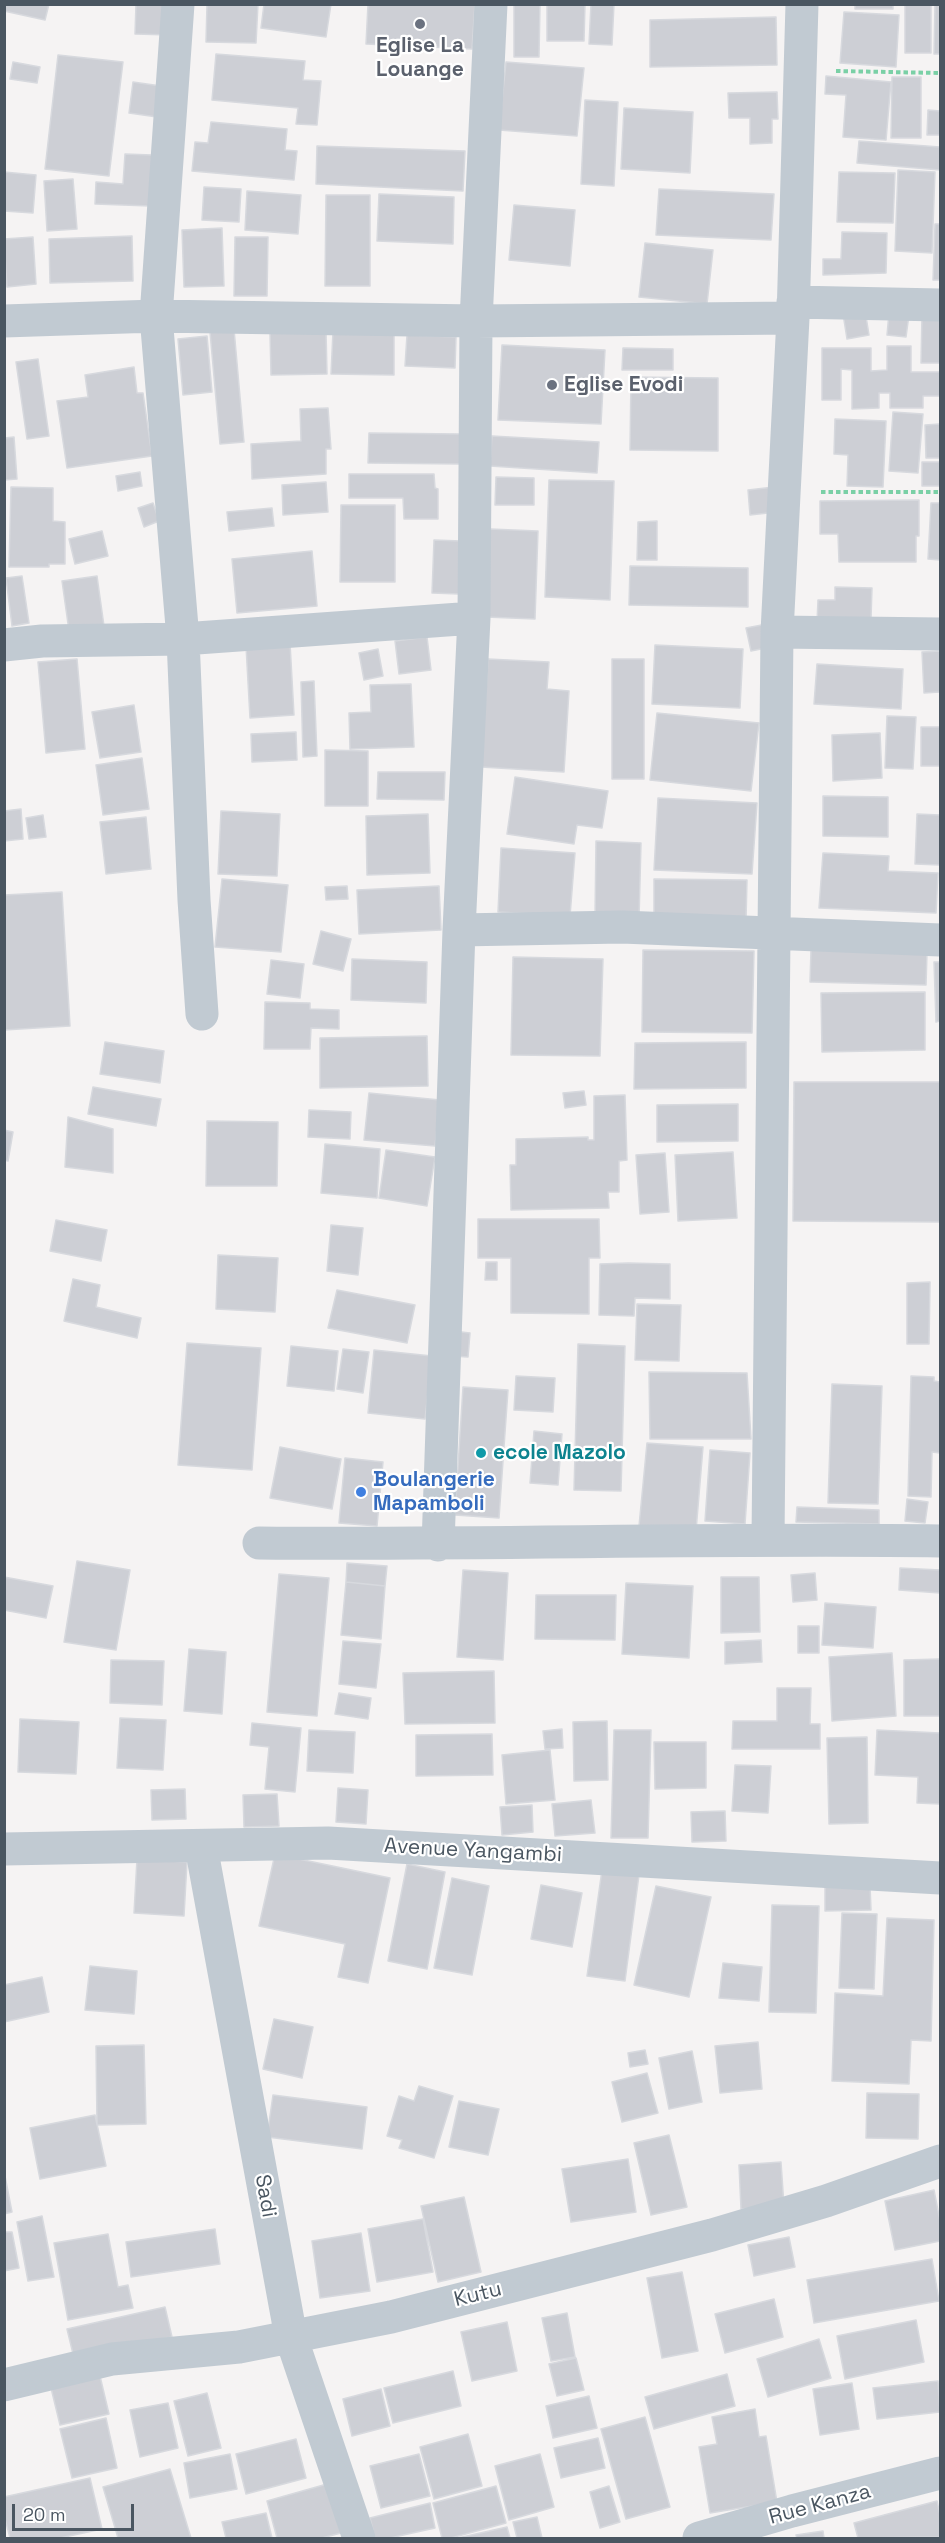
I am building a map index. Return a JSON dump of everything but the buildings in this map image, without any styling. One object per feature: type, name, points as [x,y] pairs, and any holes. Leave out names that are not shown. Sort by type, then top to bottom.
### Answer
[{"type":"street","points":[[178,4],[156,316],[183,639],[194,900],[202,1014]]},
{"type":"street","points":[[438,1545],[459,930],[474,618],[476,321],[491,4]]},
{"type":"street","points":[[768,1539],[777,632],[793,310],[802,4]]},
{"type":"street","points":[[4,321],[156,316],[633,321],[793,310],[940,305]]},
{"type":"street","points":[[4,645],[42,641],[183,639],[474,618]]},
{"type":"street","points":[[777,632],[940,634]]},
{"type":"street","points":[[459,930],[622,927],[773,935],[940,940]]},
{"type":"street","points":[[259,1543],[438,1545],[768,1539],[940,1541]]},
{"type":"street","name":"Avenue Yangambi","points":[[4,1849],[328,1843],[940,1878]]},
{"type":"street","name":"Sadi","points":[[201,1846],[291,2337],[359,2538]]},
{"type":"street","name":"Kutu","points":[[4,2385],[112,2360],[239,2347],[391,2317],[712,2235],[826,2201],[940,2161]]},
{"type":"street","name":"Rue Kanza","points":[[699,2538],[792,2511],[940,2473]]},
{"type":"path","points":[[799,69],[940,73]]},
{"type":"path","points":[[784,490],[843,493],[940,492]]},
{"type":"place","name":"Eglise La Louange","points":[[420,24]]},
{"type":"place","name":"Eglise Evodi","points":[[552,385]]},
{"type":"place","name":"ecole Mazolo","points":[[481,1453]]},
{"type":"place","name":"Boulangerie Mapamboli","points":[[361,1492]]}]
